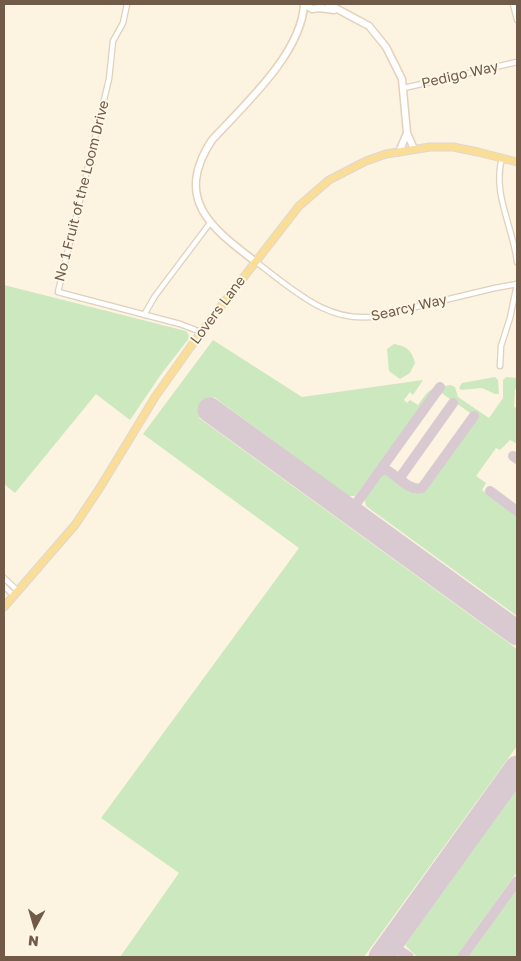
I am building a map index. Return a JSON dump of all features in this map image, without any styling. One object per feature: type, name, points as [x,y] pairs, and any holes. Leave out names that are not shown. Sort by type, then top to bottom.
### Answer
[{"type":"main road","points":[[304,4],[309,8],[319,7],[342,12]]},
{"type":"main road","points":[[256,262],[219,233],[200,207],[197,194],[198,167],[204,152],[212,140],[279,64],[304,16],[304,4]]},
{"type":"main road","points":[[328,4],[365,23],[380,38],[396,65],[404,88],[407,133],[414,149]]},
{"type":"main road","points":[[304,16],[319,7]]},
{"type":"main road","points":[[399,152],[407,133]]},
{"type":"main road","name":"Lovers Lane","points":[[4,607],[75,525],[154,398],[201,332],[299,206],[329,180],[366,161],[399,152],[430,147],[453,147],[517,162]]},
{"type":"street","name":"No 1 Fruit of the Loom Drive","points":[[127,4],[122,22],[113,41],[109,79],[58,292],[188,326],[201,332]]},
{"type":"street","points":[[513,4],[517,20]]},
{"type":"street","name":"Pedigo Way","points":[[404,88],[517,62]]},
{"type":"street","points":[[502,158],[499,171],[499,186],[502,204],[513,238],[517,262]]},
{"type":"street","points":[[144,315],[155,296],[210,223]]},
{"type":"street","name":"Searcy Way","points":[[256,262],[299,296],[317,307],[340,315],[358,318],[378,316],[517,284]]},
{"type":"street","points":[[500,366],[501,346],[510,318],[517,284]]},
{"type":"street","points":[[4,578],[16,594]]},
{"type":"street","points":[[4,586],[16,594]]},
{"type":"green space","points":[[4,285],[186,331],[190,337],[162,373],[130,420],[96,394],[15,493],[4,484]]},
{"type":"green space","points":[[213,340],[302,397],[423,380],[413,395],[410,392],[404,400],[407,403],[410,400],[418,405],[428,392],[436,388],[409,427],[406,427],[355,496],[348,496],[214,397],[199,418],[517,649],[517,746],[364,957],[120,957],[179,873],[101,818],[299,548],[143,434]]},
{"type":"green space","points":[[394,344],[408,350],[415,363],[410,373],[400,379],[389,371],[387,349]]},
{"type":"green space","points":[[495,377],[498,380],[499,394],[482,388],[461,390],[459,388],[462,383]]},
{"type":"green space","points":[[506,377],[517,378],[514,407],[517,408],[517,444],[510,440],[500,450],[496,448],[476,476],[486,483],[482,490],[517,516],[517,616],[366,506],[364,497],[382,475],[387,473],[414,491],[419,492],[476,417],[440,392],[444,386],[451,385],[455,387],[458,397],[489,418],[503,398],[503,380]]},
{"type":"green space","points":[[517,788],[517,872],[456,957],[417,957],[405,945]]},
{"type":"green space","points":[[517,889],[517,957],[468,957]]},
{"type":"taxiway","points":[[350,512],[440,387]]},
{"type":"taxiway","points":[[399,479],[453,403]]},
{"type":"taxiway","points":[[379,472],[385,469],[407,485],[417,489],[422,488],[474,416]]},
{"type":"taxiway","points":[[513,456],[517,459]]},
{"type":"taxiway","points":[[490,491],[517,511]]},
{"type":"taxiway","points":[[462,957],[517,881]]},
{"type":"taxiway","points":[[390,944],[409,957]]},
{"type":"runway","points":[[210,410],[517,633]]},
{"type":"runway","points":[[381,957],[517,768]]}]
